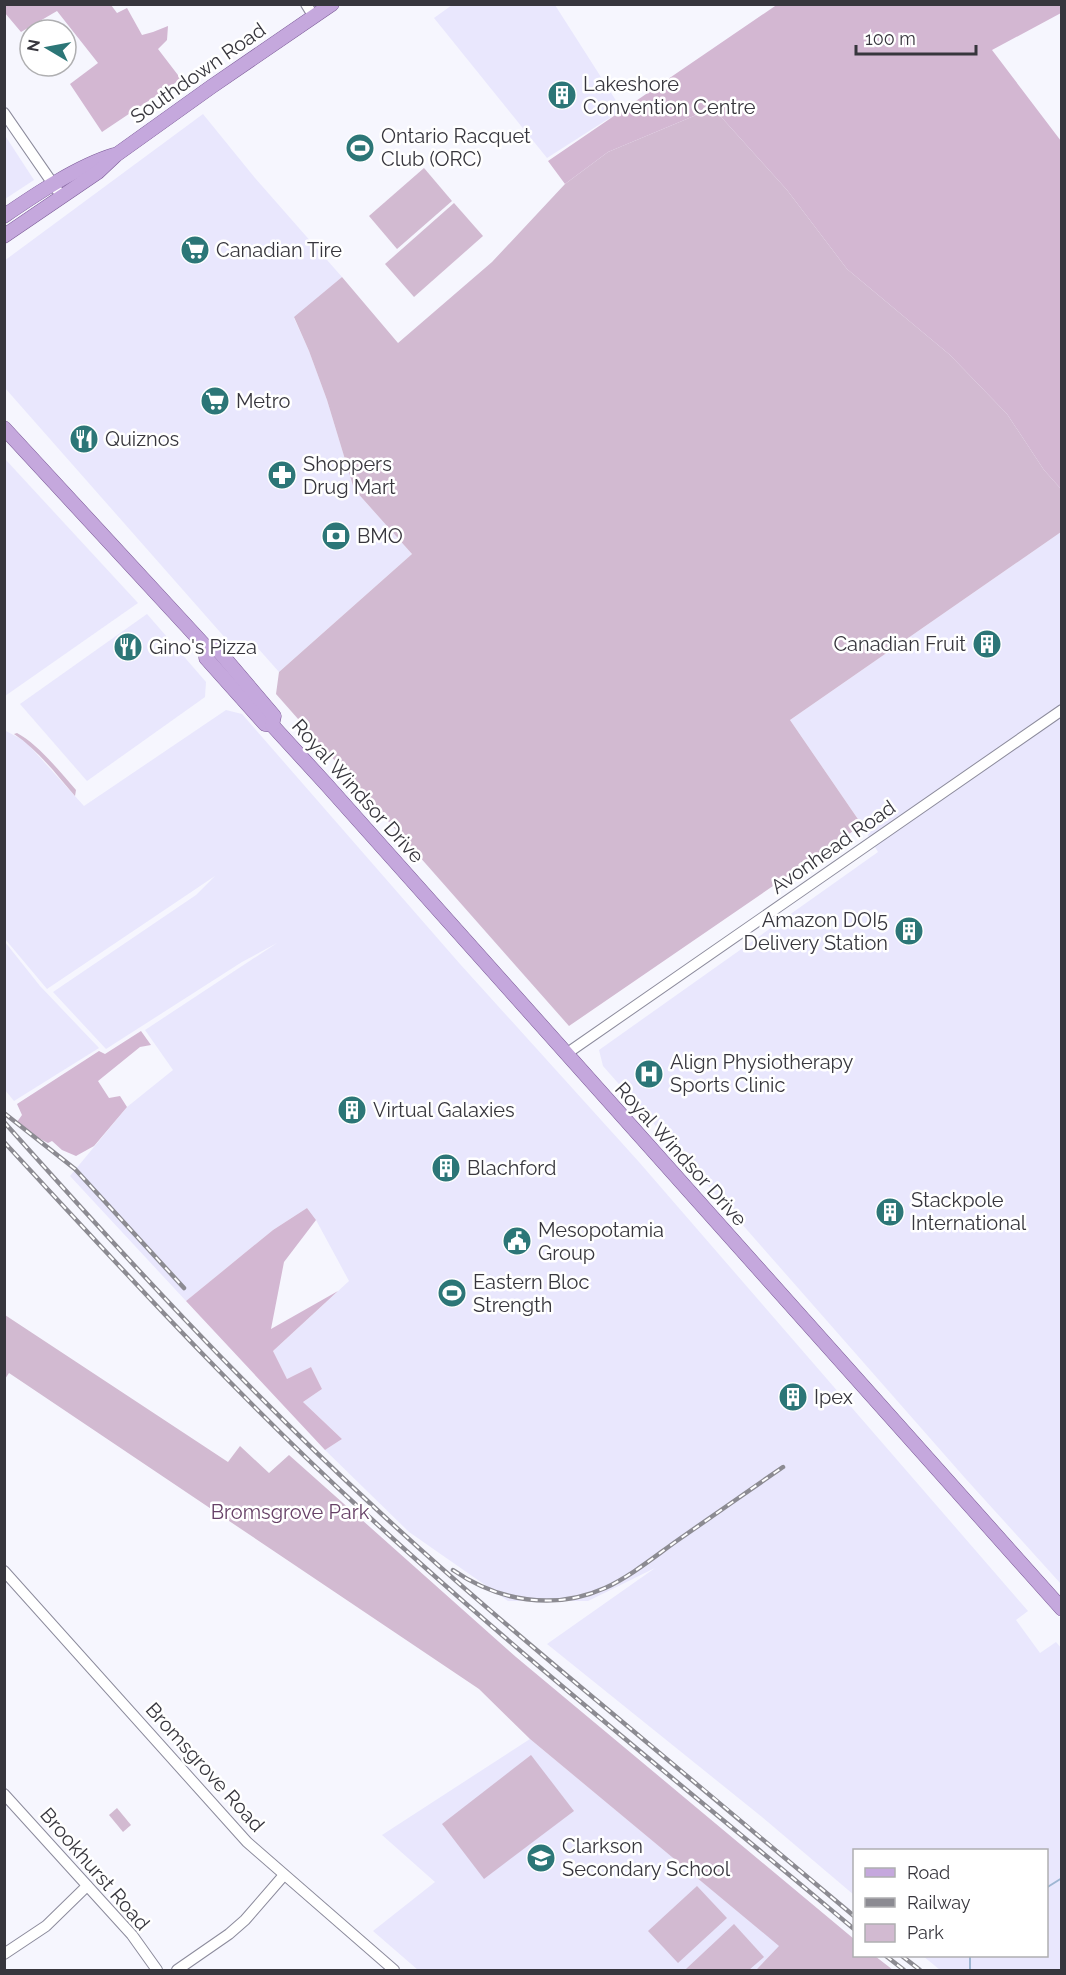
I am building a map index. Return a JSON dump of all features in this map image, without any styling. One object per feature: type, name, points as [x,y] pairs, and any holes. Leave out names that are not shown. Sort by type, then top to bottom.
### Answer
[{"type":"main road","name":"Southdown Road","points":[[4,236],[98,172],[116,154],[332,4]]},
{"type":"main road","name":"Southdown Road","points":[[4,216],[94,161],[116,154]]},
{"type":"main road","name":"Royal Windsor Drive","points":[[4,428],[206,647],[206,658],[265,724],[272,724],[1062,1609]]},
{"type":"street","points":[[306,4],[314,17]]},
{"type":"street","points":[[4,113],[62,197]]},
{"type":"street","name":"Avonhead Road","points":[[566,1054],[1062,710]]},
{"type":"street","name":"Bromsgrove Road","points":[[4,1571],[240,1834],[394,1971]]},
{"type":"street","name":"Brookhurst Road","points":[[4,1794],[132,1935],[157,1971]]},
{"type":"street","points":[[177,1971],[245,1920],[284,1875]]},
{"type":"street","points":[[4,1954],[46,1926],[87,1886]]},
{"type":"shaded area","points":[[5,4],[111,5],[117,13],[127,8],[142,35],[168,26],[167,40],[158,49],[181,79],[102,132],[70,84],[98,63],[78,38],[78,18],[63,18],[57,11],[45,18],[18,18],[18,28],[5,13]]},
{"type":"shaded area","points":[[778,4],[1061,5],[1061,13],[992,50],[1061,141],[1061,489],[1044,470],[1007,414],[950,355],[847,269],[787,190],[713,108],[608,152],[565,184],[548,161]]},
{"type":"shaded area","points":[[452,5],[555,5],[622,110],[547,158],[434,18]]},
{"type":"shaded area","points":[[203,114],[255,178],[342,277],[294,318],[327,400],[354,489],[412,554],[279,672],[256,646],[242,657],[5,388],[4,261]]},
{"type":"shaded area","points":[[4,134],[34,180],[5,199],[4,199]]},
{"type":"shaded area","points":[[5,459],[138,603],[4,696]]},
{"type":"shaded area","points":[[1061,532],[1061,1584],[603,1066],[599,1050],[878,852],[790,720]]},
{"type":"shaded area","points":[[147,614],[206,682],[205,697],[87,781],[20,704]]},
{"type":"shaded area","points":[[226,710],[242,714],[460,964],[639,1162],[1028,1611],[1016,1620],[1040,1653],[1056,1642],[1062,1649],[1061,1970],[940,1970],[924,1957],[1048,1957],[1048,1849],[853,1849],[853,1894],[762,1817],[547,1644],[655,1568],[588,1601],[508,1601],[409,1532],[325,1450],[342,1439],[303,1402],[322,1389],[311,1367],[287,1379],[273,1351],[349,1281],[316,1220],[307,1208],[273,1230],[186,1301],[70,1176],[127,1107],[173,1070],[145,1030],[277,943],[242,962],[106,1049],[53,992],[196,895],[215,876],[47,989],[5,939],[4,730],[25,741],[84,806]]},
{"type":"shaded area","points":[[5,942],[40,986],[99,1048],[14,1101],[5,1090]]},
{"type":"shaded area","points":[[141,1031],[151,1045],[140,1047],[98,1081],[109,1098],[120,1096],[127,1107],[94,1146],[76,1156],[62,1150],[52,1141],[48,1143],[23,1130],[17,1122],[22,1115],[17,1104],[99,1051],[105,1054]]},
{"type":"shaded area","points":[[307,1208],[316,1220],[284,1262],[271,1329],[338,1291],[273,1351],[287,1379],[311,1367],[322,1389],[303,1402],[342,1439],[325,1450],[186,1301],[273,1230]]},
{"type":"shaded area","name":"Clarkson Secondary School","points":[[530,1739],[780,1946],[756,1970],[418,1970],[373,1931],[435,1882],[382,1835]]},
{"type":"green space","points":[[713,108],[787,190],[847,269],[950,355],[1007,414],[1044,470],[1061,489],[1061,532],[790,720],[862,825],[569,1026],[276,694],[279,672],[412,554],[354,489],[327,400],[294,317],[342,277],[398,343],[492,262],[565,184],[608,152]]},
{"type":"green space","points":[[424,168],[452,201],[397,249],[369,216]]},
{"type":"green space","points":[[454,203],[483,236],[414,297],[385,264]]},
{"type":"green space","points":[[17,733],[33,744],[56,767],[76,790],[75,796],[39,755],[14,734]]},
{"type":"green space","name":"Bromsgrove Park","points":[[5,1315],[228,1462],[240,1446],[269,1473],[289,1455],[516,1657],[853,1938],[853,1957],[876,1957],[893,1970],[756,1970],[779,1946],[530,1739],[479,1689],[9,1373],[5,1379]]},
{"type":"green space","points":[[531,1755],[574,1811],[484,1879],[442,1824]]},
{"type":"green space","points":[[117,1808],[131,1825],[123,1832],[109,1815]]},
{"type":"green space","points":[[697,1886],[727,1918],[678,1963],[648,1931]]},
{"type":"green space","points":[[734,1924],[764,1957],[749,1970],[686,1969]]},
{"type":"waterway","points":[[1048,1887],[1062,1878]]},
{"type":"waterway","points":[[970,1957],[970,1970]]},
{"type":"railway","points":[[4,1113],[75,1169],[184,1288]]},
{"type":"railway","points":[[4,1122],[93,1221],[230,1366],[373,1506],[518,1634],[853,1915]]},
{"type":"railway","points":[[4,1142],[226,1378],[366,1514],[546,1673],[853,1928]]},
{"type":"railway","points":[[453,1570],[489,1589],[527,1599],[546,1601],[586,1595],[605,1588],[633,1572],[783,1467]]},
{"type":"railway","points":[[887,1957],[904,1970]]},
{"type":"railway","points":[[903,1957],[920,1970]]},
{"type":"place","name":"Lakeshore Convention Centre","points":[[562,95]]},
{"type":"place","name":"Ontario Racquet Club (ORC)","points":[[360,148]]},
{"type":"place","name":"Canadian Tire","points":[[195,250]]},
{"type":"place","name":"Metro","points":[[215,401]]},
{"type":"place","name":"Quiznos","points":[[84,439]]},
{"type":"place","name":"Shoppers Drug Mart","points":[[282,475]]},
{"type":"place","name":"BMO","points":[[336,536]]},
{"type":"place","name":"Canadian Fruit","points":[[987,644]]},
{"type":"place","name":"Gino's Pizza","points":[[128,647]]},
{"type":"place","name":"Amazon DOI5 Delivery Station","points":[[909,931]]},
{"type":"place","name":"Align Physiotherapy Sports Clinic","points":[[649,1074]]},
{"type":"place","name":"Virtual Galaxies","points":[[352,1110]]},
{"type":"place","name":"Blachford","points":[[446,1168]]},
{"type":"place","name":"Stackpole International","points":[[890,1212]]},
{"type":"place","name":"Mesopotamia Group","points":[[517,1241]]},
{"type":"place","name":"Eastern Bloc Strength","points":[[452,1293]]},
{"type":"place","name":"Ipex","points":[[793,1397]]},
{"type":"place","name":"Clarkson Secondary School","points":[[541,1858]]}]
